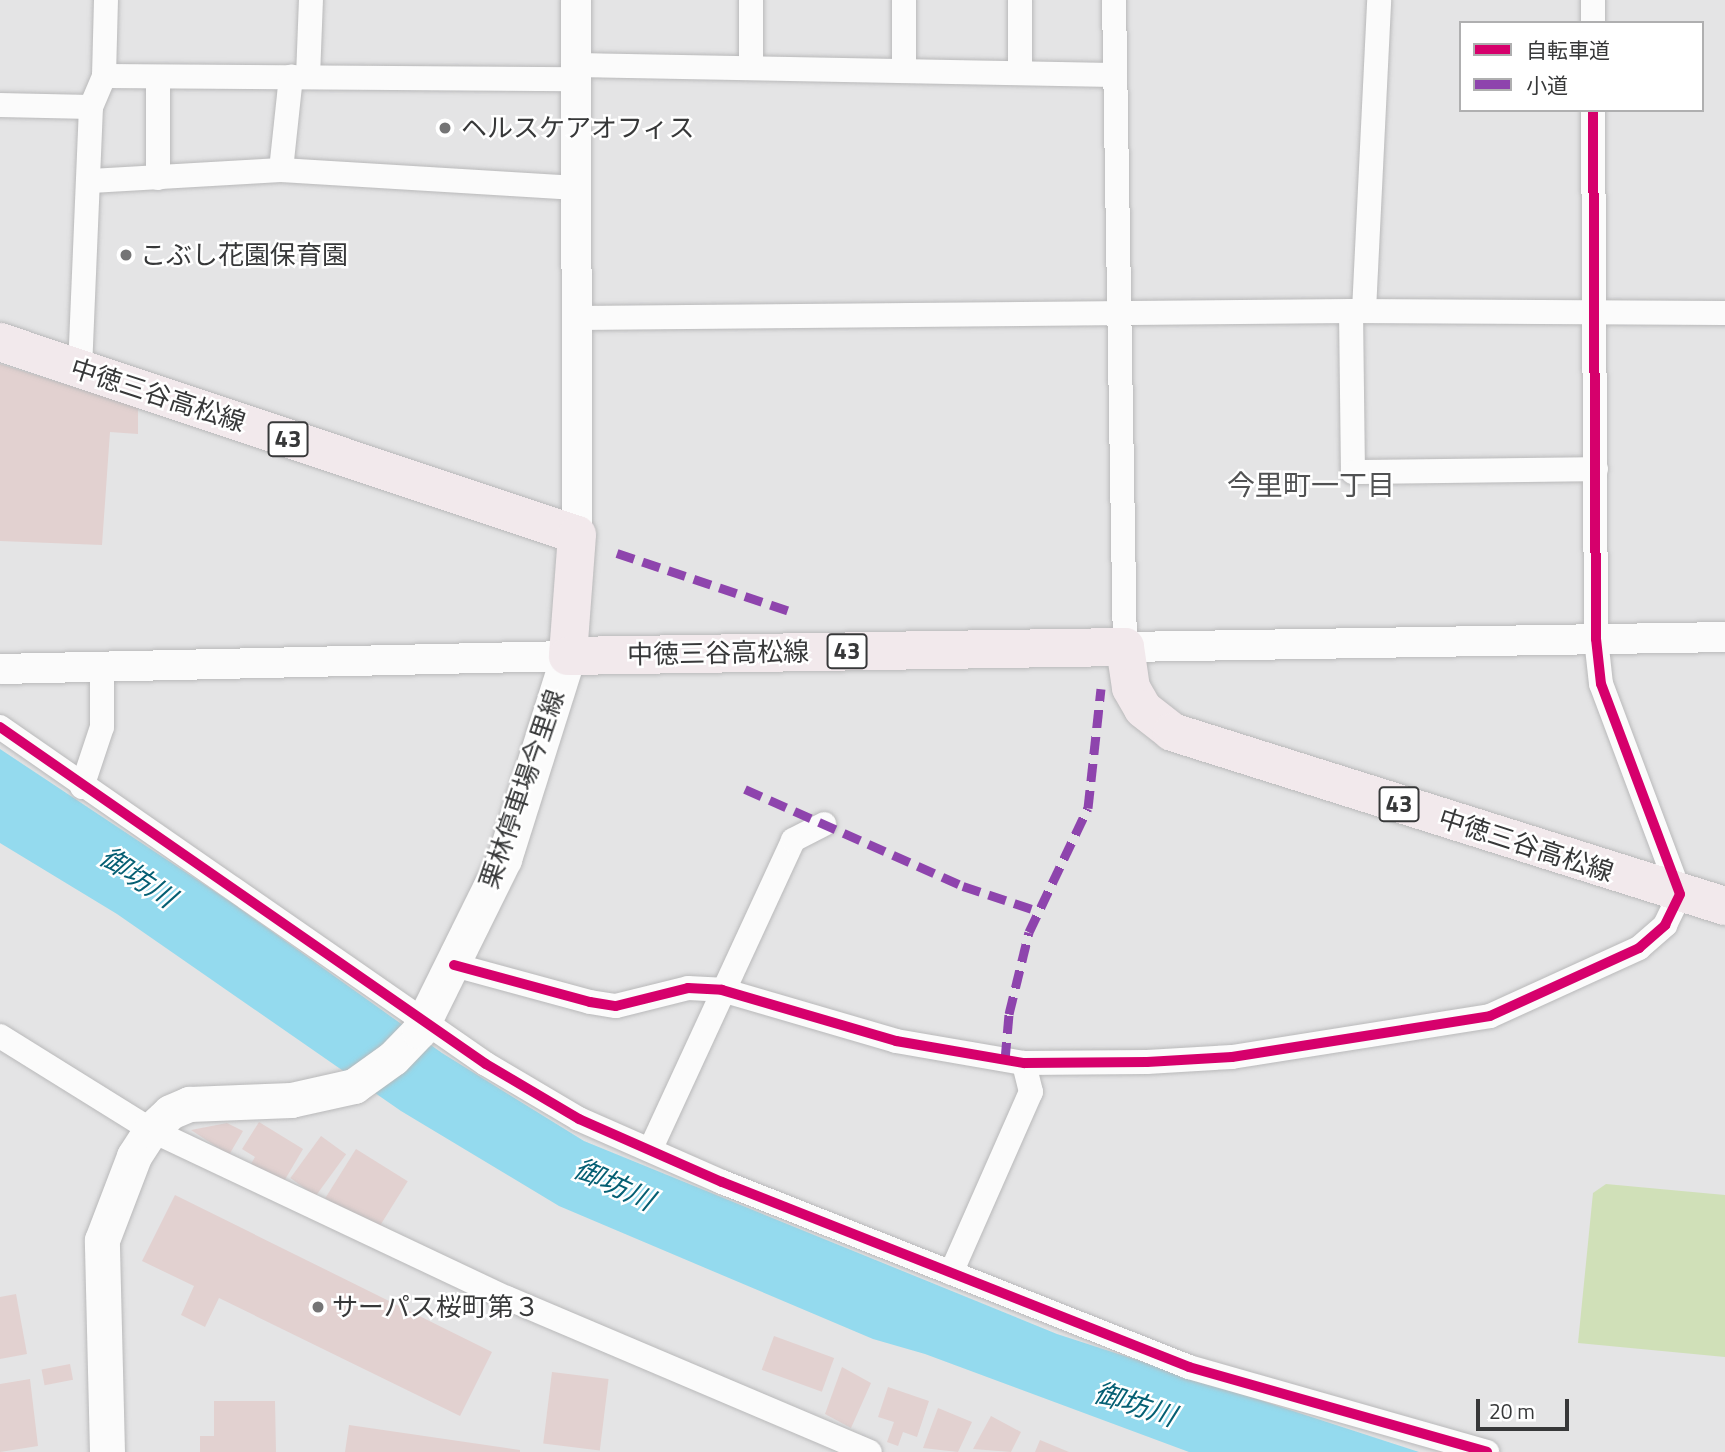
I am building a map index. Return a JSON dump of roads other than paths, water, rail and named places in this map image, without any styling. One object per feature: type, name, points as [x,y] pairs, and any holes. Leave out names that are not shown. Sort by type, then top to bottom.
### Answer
[{"type":"main road","name":"中徳三谷高松線","points":[[0,342],[577,535]]},
{"type":"main road","points":[[568,656],[577,535]]},
{"type":"main road","name":"中徳三谷高松線","points":[[568,656],[1125,647],[1131,688],[1143,709],[1172,732],[1725,906]]},
{"type":"main road","name":"栗林停車場今里線","points":[[107,1452],[102,1240],[117,1191],[151,1130],[170,1112],[189,1104],[291,1100],[354,1086],[421,1026],[454,965],[504,859],[568,656]]},
{"type":"street","points":[[80,369],[91,181],[91,107],[104,76],[106,0]]},
{"type":"street","points":[[281,170],[311,0]]},
{"type":"street","points":[[576,0],[577,535]]},
{"type":"street","points":[[751,0],[751,68]]},
{"type":"street","points":[[904,0],[904,71]]},
{"type":"street","points":[[1020,0],[1020,74]]},
{"type":"street","points":[[1114,0],[1125,647],[1725,637]]},
{"type":"street","points":[[1379,0],[1358,311],[1353,472],[1596,469]]},
{"type":"street","points":[[1582,0],[1593,0],[1593,21]]},
{"type":"street","points":[[104,76],[299,77],[751,68],[1115,75]]},
{"type":"street","points":[[158,77],[158,178]]},
{"type":"street","points":[[0,105],[91,107]]},
{"type":"street","points":[[454,965],[616,1006],[688,988],[722,990],[896,1041],[1024,1063],[1232,1057],[1490,1016],[1639,948],[1665,925],[1680,894],[1601,684],[1596,639],[1593,112]]},
{"type":"street","points":[[91,181],[281,170],[576,188]]},
{"type":"street","points":[[578,318],[1118,316],[1358,311],[1725,313]]},
{"type":"street","points":[[0,669],[568,656]]},
{"type":"street","points":[[82,787],[102,727],[102,667]]},
{"type":"street","points":[[0,727],[421,1026],[579,1119],[951,1273],[1189,1367],[1487,1452]]},
{"type":"street","points":[[651,1148],[793,840],[824,824]]},
{"type":"street","points":[[0,1036],[151,1130],[507,1298],[870,1452]]},
{"type":"street","points":[[951,1273],[1031,1092],[1024,1063]]},
{"type":"water","name":"御坊川","points":[[0,749],[232,903],[442,1053],[584,1141],[1057,1334],[1419,1452],[1189,1452],[925,1354],[873,1339],[559,1206],[401,1111],[117,914],[0,843]]},
{"type":"place","name":"ヘルスケアオフィス","points":[[445,128]]},
{"type":"place","name":"こぶし花園保育園","points":[[126,255]]},
{"type":"place","name":"サーパス桜町第３","points":[[318,1307]]},
{"type":"district","name":"今里町一丁目","points":[[1311,485]]}]
